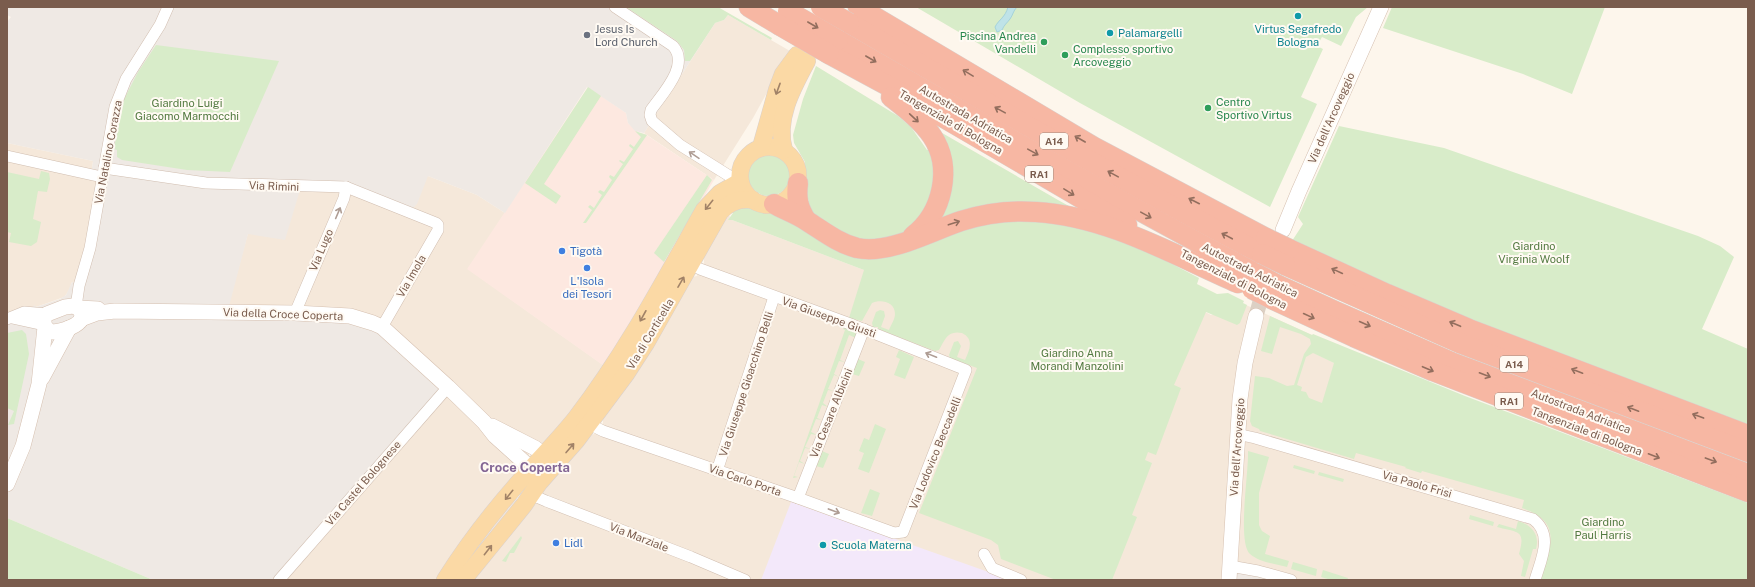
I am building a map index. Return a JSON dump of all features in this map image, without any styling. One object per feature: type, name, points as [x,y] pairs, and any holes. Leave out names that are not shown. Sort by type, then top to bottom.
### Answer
[{"type":"highway","points":[[749,7],[782,14]]},
{"type":"highway","name":"Autostrada Adriatica","points":[[821,7],[855,12],[979,98],[1173,208],[1270,241],[1287,257],[1351,296],[1462,344],[1748,452]]},
{"type":"highway","name":"Autostrada Adriatica","points":[[782,14],[836,51],[972,118],[1164,225],[1249,282]]},
{"type":"highway","points":[[836,51],[916,119],[931,134],[940,153],[943,177],[938,201],[922,227],[904,241]]},
{"type":"highway","points":[[798,183],[796,200],[806,220]]},
{"type":"highway","points":[[774,204],[806,220],[834,238],[855,247],[876,249],[891,246],[956,222],[992,213],[1016,211],[1050,213],[1085,220],[1118,231],[1249,282]]},
{"type":"highway","points":[[1287,257],[1387,294],[1469,329],[1748,435]]},
{"type":"highway","name":"Tangenziale di Bologna","points":[[1249,282],[1276,292],[1354,337],[1440,374],[1748,492]]},
{"type":"highway","name":"Autostrada Adriatica","points":[[1276,292],[1335,311],[1452,362],[1748,474]]},
{"type":"main road","points":[[760,147],[777,90],[784,74],[802,58],[782,121],[781,135],[784,150]]},
{"type":"main road","points":[[753,200],[744,192],[739,182],[744,159],[760,147],[784,150],[792,157],[797,167],[798,183],[789,197],[774,204]]},
{"type":"main road","name":"Via di Corticella","points":[[445,580],[459,558],[528,471],[565,432],[618,359],[704,210],[720,193],[739,182]]},
{"type":"main road","name":"Via di Corticella","points":[[463,580],[544,477],[589,424],[646,343],[724,207],[740,200],[753,200],[763,204],[774,204]]},
{"type":"main road","points":[[544,455],[548,467],[544,477]]},
{"type":"main road","points":[[528,471],[533,492]]},
{"type":"street","name":"Via Natalino Corazza","points":[[74,314],[79,286],[90,248],[115,107],[128,75],[160,25],[168,7]]},
{"type":"street","points":[[615,7],[673,46],[679,54],[678,69],[651,110],[651,118],[680,145],[739,182]]},
{"type":"street","name":"Via dell'Arcoveggio","points":[[1270,241],[1299,191],[1381,7]]},
{"type":"street","name":"Via Rimini","points":[[7,156],[103,172],[206,183],[346,188],[433,221],[438,225]]},
{"type":"street","name":"Via Lugo","points":[[295,313],[344,198],[346,188]]},
{"type":"street","name":"Via Imola","points":[[382,327],[438,230],[438,225]]},
{"type":"street","name":"Via Giuseppe Giusti","points":[[691,265],[864,329],[966,370]]},
{"type":"street","name":"Via Giuseppe Gioacchino Belli","points":[[717,471],[774,296]]},
{"type":"street","name":"Via della Croce Coperta","points":[[45,322],[74,314],[115,311],[295,313],[350,316],[362,319],[382,327],[448,387],[484,422],[495,436],[525,463],[528,471]]},
{"type":"street","name":"Via della Croce Coperta","points":[[10,318],[24,312],[45,322],[53,332],[74,314]]},
{"type":"street","points":[[39,384],[74,314]]},
{"type":"street","name":"Via dell'Arcoveggio","points":[[1229,573],[1237,434],[1245,363],[1256,316]]},
{"type":"street","points":[[7,484],[23,446],[39,384],[45,322]]},
{"type":"street","name":"Via Cesare Albicini","points":[[798,498],[864,329]]},
{"type":"street","name":"Via Lodovico Beccadelli","points":[[901,534],[907,523],[966,370]]},
{"type":"street","name":"Via Castel Bolognese","points":[[279,580],[448,387]]},
{"type":"street","name":"Via della Croce Coperta","points":[[484,422],[535,448],[544,455]]},
{"type":"street","name":"Via Carlo Porta","points":[[589,424],[604,431],[717,471],[798,498],[894,533],[901,534]]},
{"type":"street","name":"Via Paolo Frisi","points":[[1237,434],[1533,519],[1542,528],[1545,540],[1535,580]]},
{"type":"street","name":"Via Marziale","points":[[533,492],[539,498],[546,501],[691,557],[745,580]]},
{"type":"street","points":[[984,554],[992,568],[1022,580]]},
{"type":"street","points":[[1229,573],[1258,571],[1291,580]]},
{"type":"shaded area","points":[[7,7],[689,7],[715,23],[644,133],[635,131],[628,123],[626,113],[587,87],[505,213],[477,195],[428,176],[417,204],[411,210],[350,185],[334,181],[303,180],[285,240],[248,234],[227,314],[332,317],[379,329],[444,388],[278,580],[153,580],[7,518],[7,319],[29,316],[34,305],[36,307],[60,299],[66,295],[72,282],[79,285],[102,177],[91,174],[93,161],[7,143],[7,22],[11,17],[7,15]]},
{"type":"shaded area","points":[[728,15],[790,51],[753,118],[714,180],[644,133],[715,23],[724,20]]},
{"type":"shaded area","points":[[588,87],[626,113],[628,123],[639,133],[645,134],[714,180],[604,366],[467,269]]},
{"type":"shaded area","points":[[7,143],[93,161],[91,174],[102,177],[79,285],[72,282],[64,297],[36,307],[29,316],[7,319]]},
{"type":"shaded area","points":[[428,176],[477,195],[505,213],[468,269],[606,367],[545,444],[539,443],[517,468],[519,472],[506,490],[528,509],[536,504],[543,492],[542,490],[589,435],[595,434],[603,423],[603,416],[692,277],[697,276],[704,263],[704,256],[728,214],[732,220],[864,270],[1131,273],[1211,315],[1246,305],[1321,339],[1314,353],[1381,386],[1748,580],[278,580],[226,314],[248,233],[303,180],[334,181],[350,185]]},
{"type":"shaded area","points":[[791,502],[1011,580],[761,580]]},
{"type":"shaded area","points":[[1230,566],[1291,580],[1229,580]]},
{"type":"green space","points":[[626,7],[718,7],[772,38],[771,40],[728,15],[724,20],[715,23],[690,61],[685,61],[684,50],[677,41]]},
{"type":"green space","name":"Centro Sportivo Virtus","points":[[916,7],[1368,7],[1356,17],[1341,46],[1322,37],[1317,46],[1323,49],[1301,97],[1317,104],[1270,207],[1080,103]]},
{"type":"green space","points":[[1392,7],[1605,7],[1572,94],[1523,74],[1383,28]]},
{"type":"green space","name":"Giardino Luigi Giacomo Marmocchi","points":[[156,45],[279,61],[230,172],[187,170],[122,160],[117,157],[117,150],[114,149],[122,103],[138,72]]},
{"type":"green space","points":[[816,66],[898,116],[911,127],[927,150],[929,149],[933,155],[934,196],[907,232],[892,239],[853,240],[811,213],[804,180],[805,162],[794,143],[793,135],[803,99]]},
{"type":"green space","points":[[588,87],[601,96],[544,184],[561,196],[556,204],[525,183]]},
{"type":"green space","name":"Giardino Virginia Woolf","points":[[1339,126],[1444,148],[1698,236],[1720,246],[1734,257],[1702,329],[1748,349],[1748,425],[1503,332],[1426,301],[1292,241],[1303,224],[1298,217]]},
{"type":"green space","points":[[937,130],[1058,200],[1078,211],[932,226]]},
{"type":"green space","points":[[635,131],[647,135],[586,223],[583,223],[592,210],[588,207],[590,205],[594,208],[602,195],[598,192],[600,190],[604,192],[612,180],[609,177],[610,175],[614,177],[623,164],[619,161],[624,162],[633,149],[629,146],[630,144],[634,147],[641,137]]},
{"type":"green space","points":[[765,154],[773,154],[781,157],[787,163],[790,175],[787,187],[781,193],[773,196],[765,196],[757,193],[751,187],[748,179],[748,171],[751,163],[757,157]]},
{"type":"green space","points":[[41,171],[49,173],[50,179],[47,192],[38,191],[33,219],[41,222],[37,242],[31,246],[9,242],[11,233],[7,232],[7,172],[39,179]]},
{"type":"green space","points":[[707,175],[712,180],[664,262],[654,253]]},
{"type":"green space","name":"Giardino Anna Morandi Manzolini","points":[[745,207],[760,212],[775,213],[838,247],[1021,216],[1105,234],[1159,257],[1199,278],[1197,284],[1217,294],[1228,293],[1244,301],[1243,303],[1247,305],[1240,323],[1237,325],[1206,312],[1174,385],[1181,388],[1156,455],[1148,452],[1145,460],[1152,463],[1132,515],[1137,517],[1112,580],[1056,580],[1001,559],[998,545],[991,540],[919,513],[977,368],[950,358],[949,355],[954,342],[958,341],[961,346],[957,357],[965,360],[970,341],[966,335],[962,333],[953,333],[945,339],[939,350],[935,351],[878,329],[878,327],[873,327],[872,323],[876,312],[880,310],[884,311],[885,316],[881,327],[889,330],[895,314],[893,307],[887,302],[879,301],[872,303],[862,321],[849,318],[864,270],[732,220],[728,220],[733,213],[732,210]]},
{"type":"green space","name":"Giardino Paul Harris","points":[[1270,316],[1312,335],[1313,334],[1465,396],[1748,503],[1748,580],[1541,580],[1548,557],[1551,537],[1549,528],[1544,521],[1535,514],[1522,508],[1524,500],[1422,471],[1421,473],[1405,468],[1406,467],[1356,453],[1354,459],[1260,431],[1252,426],[1250,421],[1255,376],[1269,378],[1287,386],[1294,385],[1304,354],[1311,344],[1310,339],[1301,334],[1280,327],[1272,354],[1261,351]],"holes":[[[1313,353],[1334,363],[1322,403],[1309,398],[1306,392],[1301,391],[1302,387],[1297,385],[1306,357]]]},
{"type":"green space","points":[[844,327],[856,332],[856,338],[849,335],[840,360],[845,362],[839,361],[834,374],[839,377],[834,375],[828,389],[834,391],[828,390],[823,403],[828,407],[822,405],[817,418],[822,420],[816,419],[811,432],[817,435],[811,434],[805,447],[811,449],[805,448],[800,461],[805,464],[799,462],[794,476],[798,477],[793,478],[845,330],[843,329]]},
{"type":"green space","points":[[22,330],[26,334],[29,354],[14,424],[8,425],[14,411],[7,408],[7,333]]},
{"type":"green space","points":[[899,350],[914,357],[905,379],[894,375],[900,359],[896,357]]},
{"type":"green space","points":[[858,359],[865,362],[859,376],[852,374]]},
{"type":"green space","points":[[875,424],[886,429],[869,473],[858,469],[864,453],[859,451],[864,438],[869,440]]},
{"type":"green space","points":[[822,451],[829,454],[823,468],[816,466]]},
{"type":"green space","points":[[1248,451],[1269,457],[1259,493],[1259,525],[1262,531],[1270,536],[1265,554],[1289,561],[1287,567],[1258,559],[1250,554],[1246,547],[1244,536],[1244,506]]},
{"type":"green space","points":[[1294,465],[1315,471],[1314,474],[1293,468]]},
{"type":"green space","points":[[1319,472],[1344,479],[1343,482],[1318,475]]},
{"type":"green space","points":[[870,489],[880,493],[872,516],[861,513]]},
{"type":"green space","points":[[1470,515],[1494,522],[1493,526],[1469,519]]},
{"type":"green space","points":[[7,518],[153,580],[7,580]]},
{"type":"green space","points":[[1518,521],[1531,528],[1537,539],[1536,549],[1533,549],[1525,577],[1521,576],[1524,561],[1519,554],[1521,536],[1518,533],[1497,527],[1499,524],[1516,529]]},
{"type":"green space","points":[[521,536],[522,538],[514,553],[510,553],[506,562],[502,561]]},
{"type":"green space","points":[[1293,562],[1317,569],[1316,576],[1291,569]]},
{"type":"green space","points":[[1323,570],[1348,578],[1347,580],[1331,580],[1321,577]]},
{"type":"water","points":[[1008,7],[1017,7],[1002,30],[997,32],[995,27],[1005,14]]},
{"type":"tunnel","points":[[1256,316],[1265,284]]},
{"type":"place","name":"Virtus Segafredo Bologna","points":[[1298,16]]},
{"type":"place","name":"Palamargelli","points":[[1110,33]]},
{"type":"place","name":"Jesus Is Lord Church","points":[[587,35]]},
{"type":"place","name":"Piscina Andrea Vandelli","points":[[1044,42]]},
{"type":"place","name":"Complesso sportivo Arcoveggio","points":[[1065,55]]},
{"type":"place","name":"Centro Sportivo Virtus","points":[[1208,108]]},
{"type":"place","name":"Tigotà","points":[[562,251]]},
{"type":"place","name":"L'Isola dei Tesori","points":[[587,268]]},
{"type":"place","name":"Lidl","points":[[556,543]]},
{"type":"place","name":"Scuola Materna","points":[[823,545]]},
{"type":"district","name":"Croce Coperta","points":[[525,467]]}]
